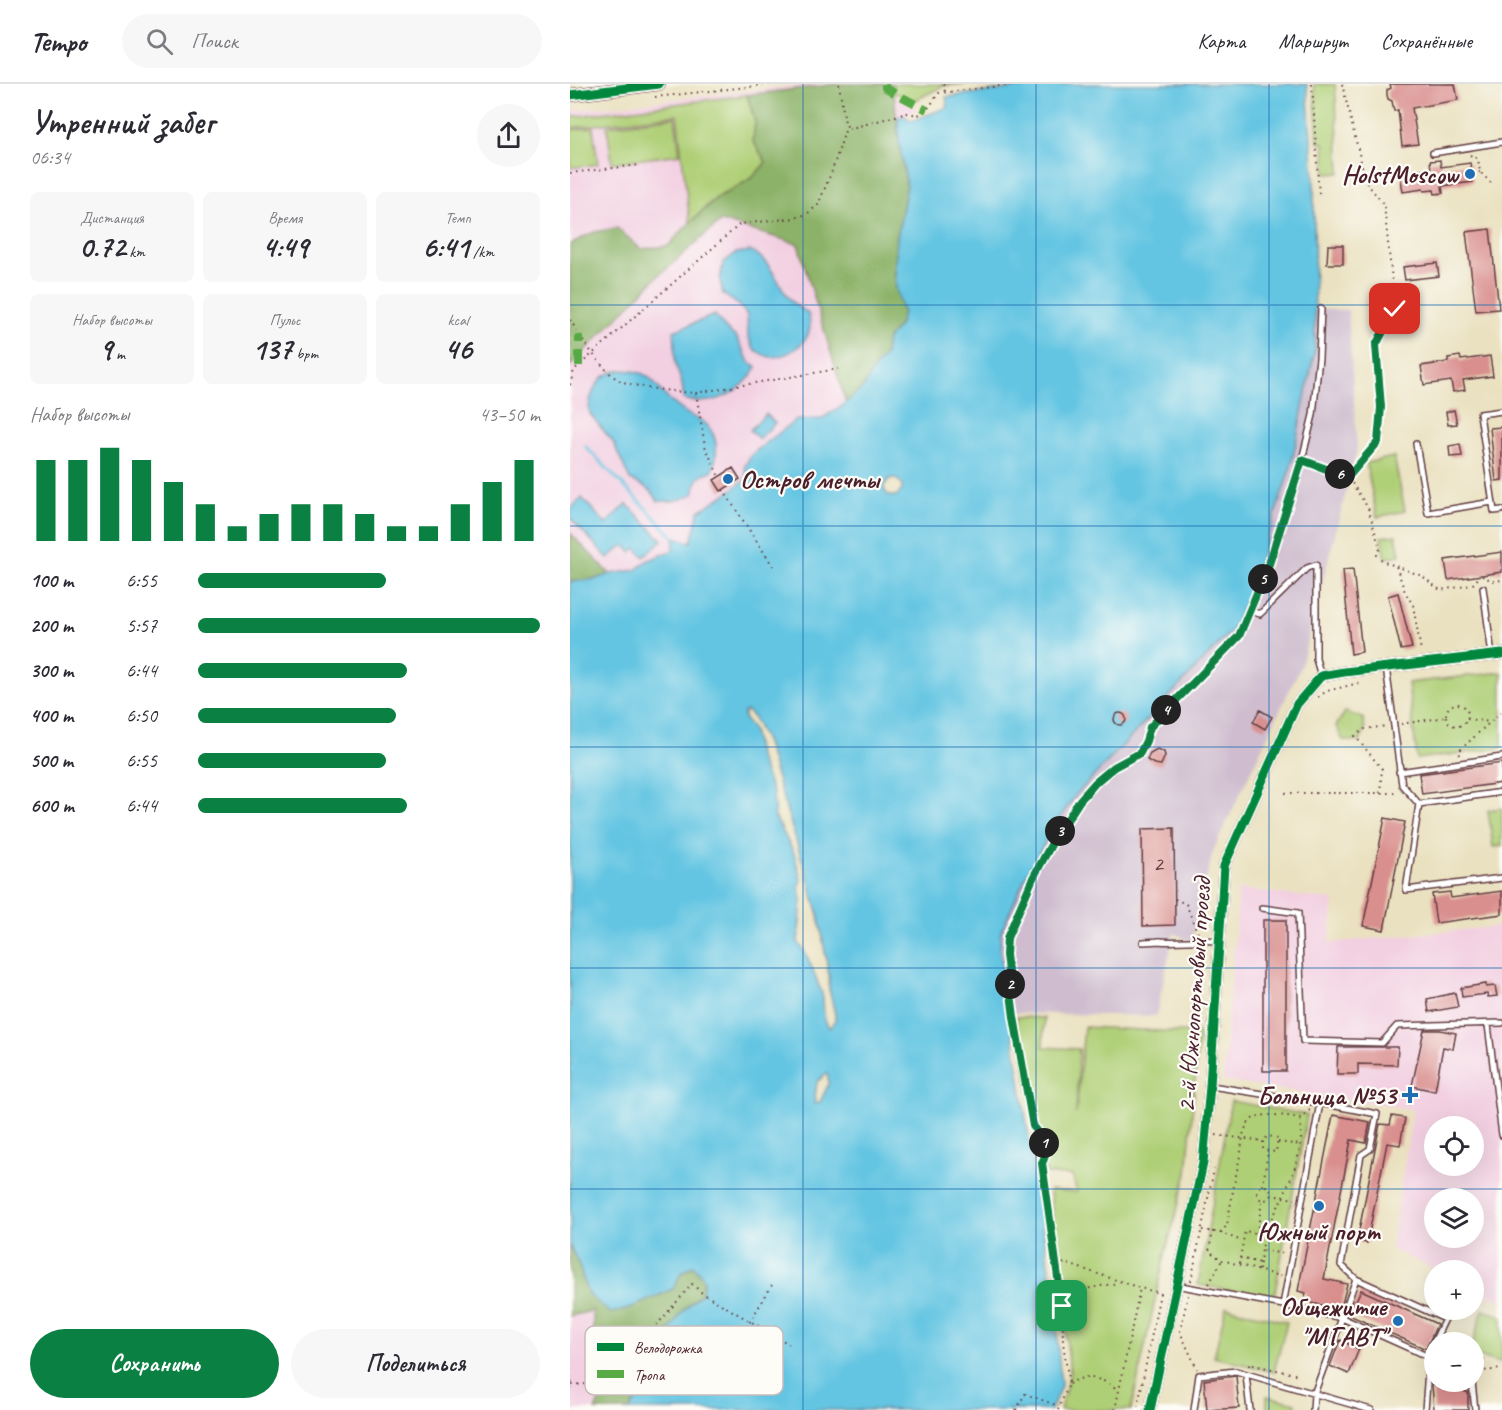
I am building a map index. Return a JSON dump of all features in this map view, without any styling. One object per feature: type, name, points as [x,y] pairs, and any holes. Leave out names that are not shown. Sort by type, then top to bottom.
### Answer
[{"type":"street","points":[[570,95],[649,89],[659,84]]},
{"type":"street","points":[[1321,676],[1497,655]]},
{"type":"street","name":"2-й Южнопортовый проезд","points":[[1150,1410],[1203,1163],[1224,866],[1297,704],[1321,676]]},
{"type":"lane","points":[[1433,153],[1502,142]]},
{"type":"lane","points":[[1218,657],[1239,636],[1250,611],[1269,564],[1302,460],[1313,415],[1321,309]]},
{"type":"lane","points":[[1502,411],[1480,414],[1494,511],[1502,510]]},
{"type":"lane","points":[[1416,444],[1428,513],[1492,502]]},
{"type":"lane","points":[[1250,611],[1260,614],[1307,568],[1316,565],[1316,659],[1321,676]]},
{"type":"lane","points":[[1483,585],[1497,655]]},
{"type":"lane","points":[[1386,667],[1402,785],[1419,804]]},
{"type":"lane","points":[[1399,772],[1502,758]]},
{"type":"lane","points":[[1419,804],[1502,792]]},
{"type":"lane","points":[[1419,804],[1406,890],[1502,878]]},
{"type":"lane","points":[[1262,908],[1298,914],[1303,1041],[1382,1043],[1397,1026],[1502,1023]]},
{"type":"lane","points":[[1143,942],[1200,939],[1219,941]]},
{"type":"lane","points":[[1488,1025],[1502,1135]]},
{"type":"lane","points":[[1210,1086],[1320,1102],[1377,1114],[1370,1149],[1361,1155],[1341,1265],[1356,1279],[1444,1319],[1439,1332]]},
{"type":"lane","points":[[1282,1305],[1320,1102]]},
{"type":"lane","points":[[1313,1410],[1314,1394],[1356,1279]]},
{"type":"lane","points":[[1176,1285],[1342,1318],[1429,1357],[1425,1410]]},
{"type":"lane","points":[[1194,1410],[1199,1375],[1236,1371],[1371,1410]]},
{"type":"lane","points":[[1246,1375],[1250,1410]]},
{"type":"lane","points":[[1473,1392],[1475,1410]]},
{"type":"path","points":[[649,89],[775,84]]},
{"type":"path","points":[[840,84],[845,123],[848,129]]},
{"type":"path","points":[[943,84],[945,92]]},
{"type":"path","points":[[570,385],[574,370],[740,224],[795,218],[807,214],[818,206],[845,131],[907,113],[918,115],[927,110],[939,93],[1018,84]]},
{"type":"path","points":[[1312,84],[1319,196]]},
{"type":"path","points":[[1342,84],[1366,182],[1384,205],[1395,309],[1376,345],[1381,407],[1378,442],[1348,477]]},
{"type":"path","points":[[1467,147],[1467,153],[1478,159],[1480,172],[1492,184]]},
{"type":"path","points":[[570,173],[639,165]]},
{"type":"path","points":[[1473,173],[1480,172]]},
{"type":"path","points":[[570,320],[592,355],[620,381],[676,392],[696,393],[838,369]]},
{"type":"path","points":[[696,393],[705,446],[719,477]]},
{"type":"path","points":[[1302,460],[1348,477],[1368,508],[1380,549],[1377,555],[1384,562],[1422,576],[1440,590],[1472,585],[1481,575]]},
{"type":"path","points":[[723,490],[773,566]]},
{"type":"path","points":[[1396,566],[1405,592],[1413,605],[1421,651]]},
{"type":"path","points":[[1481,575],[1493,581],[1502,580]]},
{"type":"path","points":[[1481,575],[1483,585]]},
{"type":"path","points":[[1058,1410],[1069,1384],[1057,1265],[1042,1163],[1046,1155],[1044,1138],[1033,1126],[1014,1017],[1006,955],[1007,938],[1033,878],[1080,800],[1114,767],[1140,753],[1150,727],[1218,657]]},
{"type":"path","points":[[1318,698],[1327,691],[1368,680]]},
{"type":"path","points":[[1460,704],[1467,712],[1467,719],[1463,724],[1456,726],[1449,723],[1446,717],[1450,707],[1460,704]]},
{"type":"path","points":[[1459,751],[1502,711]]},
{"type":"path","points":[[1380,793],[1382,769],[1355,736],[1365,729],[1446,717]]},
{"type":"path","points":[[1467,719],[1490,722]]},
{"type":"path","points":[[1285,793],[1400,793],[1407,791]]},
{"type":"path","points":[[1174,899],[1186,904],[1200,939]]},
{"type":"path","points":[[1221,1233],[1227,1225],[1242,1138],[1250,1120],[1278,1114],[1299,1118],[1302,1145],[1284,1197],[1266,1235],[1259,1270]]},
{"type":"path","points":[[1216,1135],[1263,1140],[1268,1136],[1278,1138],[1276,1152],[1263,1150],[1263,1140]]},
{"type":"path","points":[[1278,1142],[1302,1145]]},
{"type":"path","points":[[1257,1233],[1262,1200],[1257,1193],[1263,1186],[1269,1151]]},
{"type":"path","points":[[1262,1200],[1269,1199],[1271,1195],[1270,1188],[1263,1186]]},
{"type":"path","points":[[1271,1195],[1302,1200]]},
{"type":"path","points":[[1202,1230],[1221,1233],[1243,1242]]},
{"type":"path","points":[[1213,1231],[1209,1251],[1222,1260],[1287,1278]]},
{"type":"path","points":[[1239,1264],[1245,1231],[1266,1235]]},
{"type":"path","points":[[1263,1250],[1292,1256]]},
{"type":"path","points":[[1240,1258],[1260,1263]]},
{"type":"path","points":[[1209,1285],[1222,1260]]},
{"type":"path","points":[[1057,1265],[1065,1263],[1160,1293],[1137,1410]]},
{"type":"path","points":[[1062,1306],[1090,1288],[1121,1282]]},
{"type":"path","points":[[656,1326],[692,1284],[702,1293],[758,1326]]},
{"type":"path","points":[[747,1326],[772,1285]]},
{"type":"path","points":[[1115,1410],[1140,1288]]},
{"type":"path","points":[[1190,1288],[1180,1332],[1195,1364]]},
{"type":"path","points":[[783,1340],[789,1344]]},
{"type":"path","points":[[1249,1364],[1299,1375]]},
{"type":"path","points":[[1484,1371],[1502,1369]]},
{"type":"path","points":[[570,1370],[572,1385],[570,1392]]},
{"type":"path","points":[[1069,1384],[1082,1378],[1095,1379],[1110,1383],[1118,1391]]},
{"type":"path","points":[[572,1385],[585,1384]]},
{"type":"path","points":[[1016,1410],[1025,1394],[1060,1406]]},
{"type":"shaded area","points":[[809,84],[872,84],[918,109],[898,118],[864,387],[841,407],[821,419],[796,420],[745,466],[746,478],[700,511],[691,542],[647,561],[635,570],[570,582],[570,111]]},
{"type":"shaded area","points":[[1316,309],[1348,310],[1357,449],[1301,666],[1213,851],[1191,942],[1174,933],[1156,1016],[1010,1013],[1000,950],[1001,932],[1026,876],[1053,828],[1075,796],[1233,630],[1250,591],[1291,466],[1315,351]]},
{"type":"shaded area","name":"Больница №53","points":[[1239,889],[1334,900],[1329,943],[1502,926],[1502,1301],[1484,1293],[1484,1260],[1424,1260],[1424,1264],[1391,1249],[1413,1109],[1223,1081]]},
{"type":"shaded area","points":[[570,1246],[599,1326],[585,1326],[585,1395],[624,1395],[629,1410],[570,1410]]},
{"type":"green space","points":[[838,84],[893,84],[899,142],[907,186],[897,238],[895,266],[896,288],[903,313],[899,326],[887,339],[885,355],[873,370],[864,387],[846,403],[798,244],[721,221],[657,277],[570,366],[570,244],[594,232],[617,228],[641,249],[668,246],[707,207],[720,196],[747,181],[766,162],[753,141],[755,122],[747,95]]},
{"type":"green space","points":[[887,84],[964,84],[943,86],[916,100],[886,90]]},
{"type":"green space","points":[[1314,84],[1335,84],[1340,173],[1326,174],[1324,143],[1318,143]]},
{"type":"green space","points":[[747,95],[755,122],[753,141],[766,162],[749,180],[712,201],[690,223],[677,115],[570,128],[570,117]]},
{"type":"green space","points":[[675,117],[680,154],[612,163],[607,126]]},
{"type":"green space","points":[[593,127],[598,164],[570,168],[570,130]]},
{"type":"green space","points":[[1394,457],[1405,511],[1377,517],[1366,463]]},
{"type":"green space","points":[[570,533],[610,574],[596,579],[570,582]]},
{"type":"green space","points":[[1396,535],[1400,555],[1385,558],[1381,537]]},
{"type":"green space","points":[[1502,672],[1502,748],[1417,759],[1408,683]]},
{"type":"green space","points":[[1345,712],[1363,718],[1365,729],[1360,742],[1343,740],[1336,726]]},
{"type":"green space","points":[[1502,808],[1502,846],[1493,847],[1488,810]]},
{"type":"green space","points":[[1016,1017],[1044,1018],[1043,1047],[1079,1049],[1076,1114],[1084,1027],[1199,1033],[1187,1173],[1165,1254],[1131,1410],[1060,1410],[1070,1373],[1050,1190],[1077,1192],[1072,1175],[1046,1174],[1044,1165],[1049,1155],[1047,1140],[1035,1124]]},
{"type":"green space","points":[[1231,1101],[1307,1115],[1274,1298],[1198,1285]]},
{"type":"green space","points":[[570,1246],[588,1294],[651,1298],[673,1289],[681,1273],[694,1265],[704,1279],[702,1293],[684,1310],[672,1326],[593,1326],[592,1311],[570,1316]]},
{"type":"green space","points":[[1226,1307],[1287,1322],[1274,1372],[1214,1357]]},
{"type":"green space","points":[[1484,1310],[1502,1316],[1500,1363],[1484,1358],[1484,1332],[1476,1332],[1480,1320],[1484,1320]]},
{"type":"green space","points":[[602,1395],[640,1395],[629,1410],[595,1410]]},
{"type":"green space","points":[[1267,1396],[1296,1403],[1295,1410],[1267,1410]]},
{"type":"water","points":[[1047,84],[1307,84],[1314,179],[1315,350],[1291,466],[1250,591],[1232,630],[1075,796],[1053,828],[1026,876],[1001,932],[1000,950],[1055,1306],[1061,1386],[1051,1410],[629,1410],[640,1395],[783,1395],[783,1326],[672,1326],[684,1310],[702,1293],[704,1279],[693,1265],[681,1273],[673,1289],[626,1310],[610,1313],[588,1294],[570,1246],[570,582],[635,570],[647,561],[673,550],[674,537],[691,542],[699,511],[746,479],[745,466],[751,455],[796,420],[821,419],[841,407],[864,387],[873,370],[885,355],[887,339],[899,326],[903,313],[896,288],[895,266],[897,238],[907,186],[899,142],[898,117],[905,116],[911,121],[948,107],[946,97]],"holes":[[[895,478],[902,484],[902,490],[896,496],[889,495],[884,488],[889,479]],[[747,711],[753,717],[766,743],[818,912],[829,975],[829,989],[835,1014],[835,1021],[830,1028],[825,1020],[821,991],[808,959],[798,942],[802,900],[799,887],[801,879],[794,853],[775,817],[773,793],[758,755],[753,730],[744,718],[744,712]],[[827,1073],[829,1083],[820,1102],[814,1104],[817,1082]]]},
{"type":"water","points":[[751,251],[767,264],[790,300],[808,315],[809,332],[802,344],[776,357],[761,354],[753,348],[748,336],[747,315],[740,306],[723,294],[720,280],[723,263],[736,253]]},
{"type":"water","points":[[715,315],[737,338],[749,362],[757,367],[743,384],[726,396],[705,401],[683,399],[675,362],[674,331]]},
{"type":"water","points":[[620,370],[647,376],[673,403],[710,428],[715,440],[716,459],[712,471],[699,479],[694,493],[690,496],[677,500],[658,501],[646,488],[630,480],[613,442],[590,414],[590,400],[599,381],[606,375]]},
{"type":"water","points":[[766,414],[775,423],[759,439],[750,430]]},
{"type":"water","points":[[582,498],[606,524],[627,504],[662,540],[644,557],[636,548],[631,552],[624,545],[608,558],[570,518],[570,509]]},
{"type":"building","points":[[1390,84],[1455,84],[1458,100],[1412,108],[1418,144],[1402,146],[1398,110],[1394,111],[1392,101],[1387,95],[1387,90],[1391,88]]},
{"type":"building","points":[[1440,160],[1441,167],[1470,163],[1473,182],[1442,186],[1443,193],[1435,194],[1434,190],[1424,191],[1423,189],[1403,192],[1400,173],[1431,169],[1430,161]]},
{"type":"building","points":[[1490,229],[1499,309],[1476,311],[1466,232]]},
{"type":"building","points":[[1328,245],[1343,245],[1343,264],[1327,264]]},
{"type":"building","points":[[1437,263],[1439,276],[1405,280],[1403,267]]},
{"type":"building","points":[[1460,356],[1461,360],[1490,356],[1493,376],[1463,380],[1465,390],[1453,392],[1451,381],[1424,385],[1421,366],[1448,362],[1448,358]]},
{"type":"building","points":[[1454,410],[1457,424],[1448,425],[1446,412]]},
{"type":"building","points":[[1502,427],[1502,480],[1496,481],[1490,428]]},
{"type":"building","points":[[1460,444],[1462,456],[1450,457],[1449,446]]},
{"type":"building","points":[[733,468],[740,479],[721,491],[714,480]]},
{"type":"building","points":[[1502,552],[1502,572],[1448,580],[1445,560]]},
{"type":"building","points":[[1353,569],[1362,652],[1351,654],[1343,570]]},
{"type":"building","points":[[1398,593],[1412,648],[1401,650],[1388,596]]},
{"type":"building","points":[[1260,710],[1272,717],[1265,729],[1253,722]]},
{"type":"building","points":[[1122,713],[1126,719],[1122,725],[1118,725],[1114,717]]},
{"type":"building","points":[[1157,749],[1164,752],[1165,756],[1161,765],[1147,760],[1150,753]]},
{"type":"building","points":[[1502,763],[1502,783],[1422,794],[1419,774]]},
{"type":"building","points":[[1385,818],[1405,822],[1384,930],[1363,926]]},
{"type":"building","points":[[1174,828],[1175,925],[1143,926],[1142,829]]},
{"type":"building","points":[[1502,891],[1502,914],[1436,923],[1432,894],[1450,892],[1451,898]]},
{"type":"building","points":[[1263,920],[1286,920],[1286,1071],[1263,1071]]},
{"type":"building","points":[[1486,984],[1486,987],[1495,986],[1497,996],[1488,997],[1487,994],[1462,997],[1461,988]]},
{"type":"building","points":[[1455,993],[1458,1007],[1429,1012],[1427,999]]},
{"type":"building","points":[[1424,1030],[1456,1033],[1453,1049],[1443,1047],[1435,1091],[1412,1086]]},
{"type":"building","points":[[1338,1047],[1398,1047],[1397,1065],[1358,1064],[1358,1074],[1337,1074]]},
{"type":"building","points":[[1333,1115],[1370,1122],[1366,1143],[1351,1140],[1324,1279],[1347,1284],[1341,1308],[1304,1302],[1306,1293],[1298,1291]]},
{"type":"building","points":[[1392,1116],[1405,1118],[1400,1145],[1387,1143],[1367,1243],[1357,1241],[1380,1124],[1390,1125]]},
{"type":"building","name":"Общежитие \"МГАВТ\"","points":[[1361,1290],[1437,1324],[1433,1332],[1424,1332],[1424,1348],[1349,1315]]},
{"type":"building","points":[[1340,1340],[1359,1349],[1349,1374],[1330,1366]]},
{"type":"building","points":[[1236,1376],[1239,1408],[1207,1410],[1204,1380]]},
{"type":"building","points":[[1433,1392],[1468,1392],[1468,1410],[1434,1410]]},
{"type":"waterway","points":[[585,446],[674,537]]},
{"type":"marked path","points":[[885,84],[885,88],[927,110]]},
{"type":"marked path","points":[[579,335],[579,366]]},
{"type":"cycle path","points":[[570,95],[659,84]]},
{"type":"cycle path","points":[[1150,1410],[1203,1163],[1224,866],[1297,704],[1321,676],[1502,654]]},
{"type":"place","name":"HolstMoscow","points":[[1470,174]]},
{"type":"place","name":"Остров мечты","points":[[728,479]]},
{"type":"place","name":"Больница №53","points":[[1410,1095]]},
{"type":"place","name":"Южный порт","points":[[1319,1206]]},
{"type":"place","name":"Общежитие \"МГАВТ\"","points":[[1398,1321]]},
{"type":"route","points":[[1062,1306],[1042,1163],[1046,1155],[1044,1138],[1033,1126],[1014,1017],[1006,955],[1007,938],[1033,878],[1080,800],[1114,767],[1140,753],[1150,727],[1239,636],[1269,564],[1302,460],[1348,477],[1378,442],[1381,407],[1376,345],[1395,309]]}]
